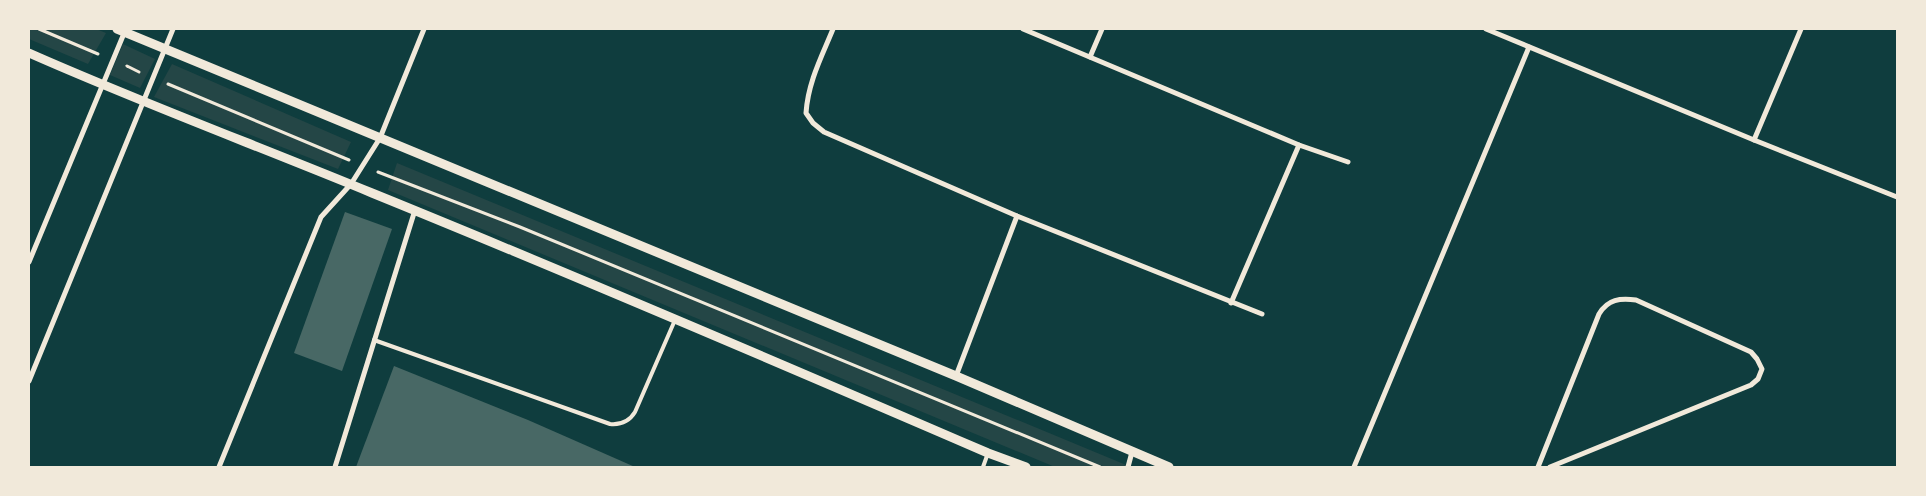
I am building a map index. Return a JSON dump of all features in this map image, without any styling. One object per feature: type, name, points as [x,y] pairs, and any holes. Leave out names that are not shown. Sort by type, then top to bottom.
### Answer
[{"type":"street","points":[[29,381],[173,29]]},
{"type":"street","points":[[219,467],[321,217],[351,184],[380,138],[424,29]]},
{"type":"street","points":[[833,29],[809,86],[806,113],[813,123],[824,132],[1017,216],[1262,314]]},
{"type":"street","points":[[1023,29],[1300,145],[1348,162]]},
{"type":"street","points":[[1090,57],[1102,29]]},
{"type":"street","points":[[1486,29],[1897,197]]},
{"type":"street","points":[[1754,140],[1801,29]]},
{"type":"street","points":[[29,262],[102,85],[122,30],[956,376],[1169,467]]},
{"type":"street","points":[[1354,467],[1529,48]]},
{"type":"street","points":[[29,53],[142,102],[351,184],[676,318],[988,453],[1026,467]]},
{"type":"street","points":[[1231,303],[1300,145]]},
{"type":"street","points":[[335,467],[415,210]]},
{"type":"street","points":[[956,376],[1017,216]]},
{"type":"street","points":[[1538,467],[1599,314],[1604,305],[1612,300],[1636,300],[1751,352],[1762,369],[1758,379],[1751,385],[1550,467]]},
{"type":"street","points":[[1128,467],[1132,452]]},
{"type":"lane","points":[[374,340],[600,420],[617,424],[631,419],[635,412],[676,318]]},
{"type":"lane","points":[[983,467],[988,453]]},
{"type":"path","points":[[38,29],[362,166],[439,194],[520,227],[1100,467]]},
{"type":"shaded area","points":[[29,29],[96,29],[106,33],[88,64],[29,39]]},
{"type":"shaded area","points":[[123,44],[155,59],[140,88],[110,75]]},
{"type":"shaded area","points":[[172,64],[351,142],[338,169],[154,97]]},
{"type":"shaded area","points":[[397,163],[1131,467],[1055,467],[388,190]]},
{"type":"building","points":[[345,212],[392,229],[342,371],[294,353]]},
{"type":"building","points":[[394,366],[528,420],[635,467],[356,467]]}]
